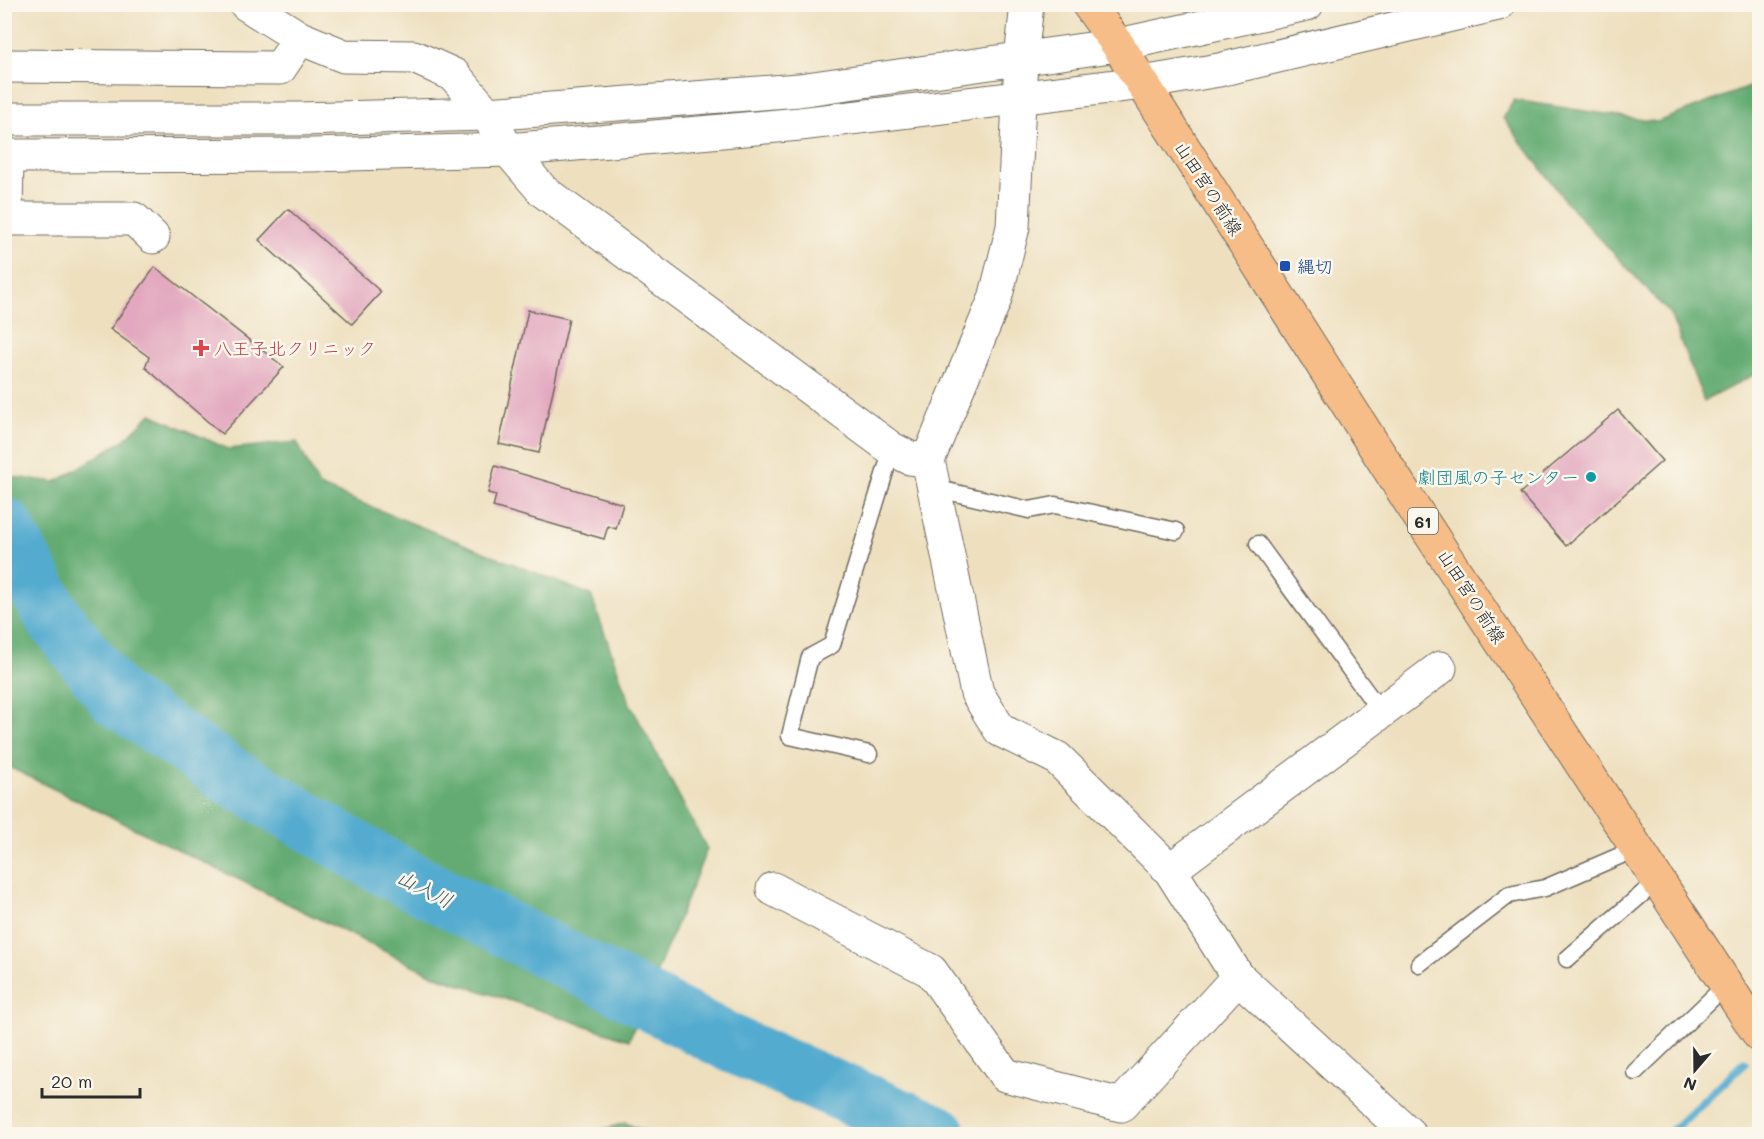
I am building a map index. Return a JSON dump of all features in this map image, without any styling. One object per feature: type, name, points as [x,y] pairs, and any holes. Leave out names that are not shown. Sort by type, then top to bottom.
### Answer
[{"type":"main road","name":"山田宮の前線","points":[[1088,4],[1118,45],[1420,517],[1760,1036]]},
{"type":"street","points":[[246,4],[300,38],[344,56],[414,57],[454,75],[487,114],[508,150],[543,191],[892,449],[910,458],[931,474]]},
{"type":"street","points":[[1027,4],[1021,59],[1013,227],[994,299],[931,474],[977,693],[1000,730],[1057,758],[1170,870],[1238,977],[1409,1134]]},
{"type":"street","points":[[4,119],[298,119],[487,114],[799,90],[1118,45],[1307,4]]},
{"type":"street","points":[[153,237],[134,219],[6,219],[5,156],[310,155],[508,150],[800,124],[1142,83],[1219,70],[1498,4]]},
{"type":"street","points":[[4,66],[280,68],[300,38]]},
{"type":"street","points":[[1170,870],[1440,668]]},
{"type":"street","points":[[773,889],[931,971],[1005,1075],[1121,1105],[1238,977]]},
{"type":"lane","points":[[869,754],[790,736],[810,657],[832,645],[892,449]]},
{"type":"lane","points":[[931,474],[1029,510],[1055,505],[1176,531]]},
{"type":"lane","points":[[1258,543],[1381,712]]},
{"type":"lane","points":[[1419,964],[1509,895],[1545,888],[1638,848]]},
{"type":"lane","points":[[1567,958],[1657,881]]},
{"type":"lane","points":[[1635,1072],[1726,985]]},
{"type":"green space","points":[[1759,83],[1759,372],[1704,401],[1670,314],[1567,203],[1503,118],[1514,100],[1657,122]]},
{"type":"green space","points":[[151,414],[228,449],[297,442],[319,486],[591,595],[629,702],[707,849],[629,1040],[433,975],[5,765],[5,476],[56,482],[124,440]]},
{"type":"green space","points":[[625,1123],[651,1134],[587,1134]]},
{"type":"building","points":[[288,209],[381,292],[352,324],[259,240]]},
{"type":"building","points":[[155,267],[284,367],[222,434],[145,367],[149,357],[110,329]]},
{"type":"building","points":[[528,310],[569,319],[539,453],[499,444]]},
{"type":"building","name":"劇団風の子センター","points":[[1618,410],[1662,461],[1566,546],[1520,493]]},
{"type":"building","points":[[495,466],[623,504],[616,529],[608,526],[604,539],[493,507],[496,495],[488,493]]},
{"type":"waterway","name":"山入川","points":[[4,526],[54,618],[117,698],[232,777],[388,869],[736,1046],[938,1134]]},
{"type":"waterway","points":[[1669,1134],[1744,1063]]},
{"type":"place","name":"縄切","points":[[1285,266]]},
{"type":"place","name":"八王子北クリニック","points":[[201,348]]},
{"type":"place","name":"劇団風の子センター","points":[[1591,477]]}]
